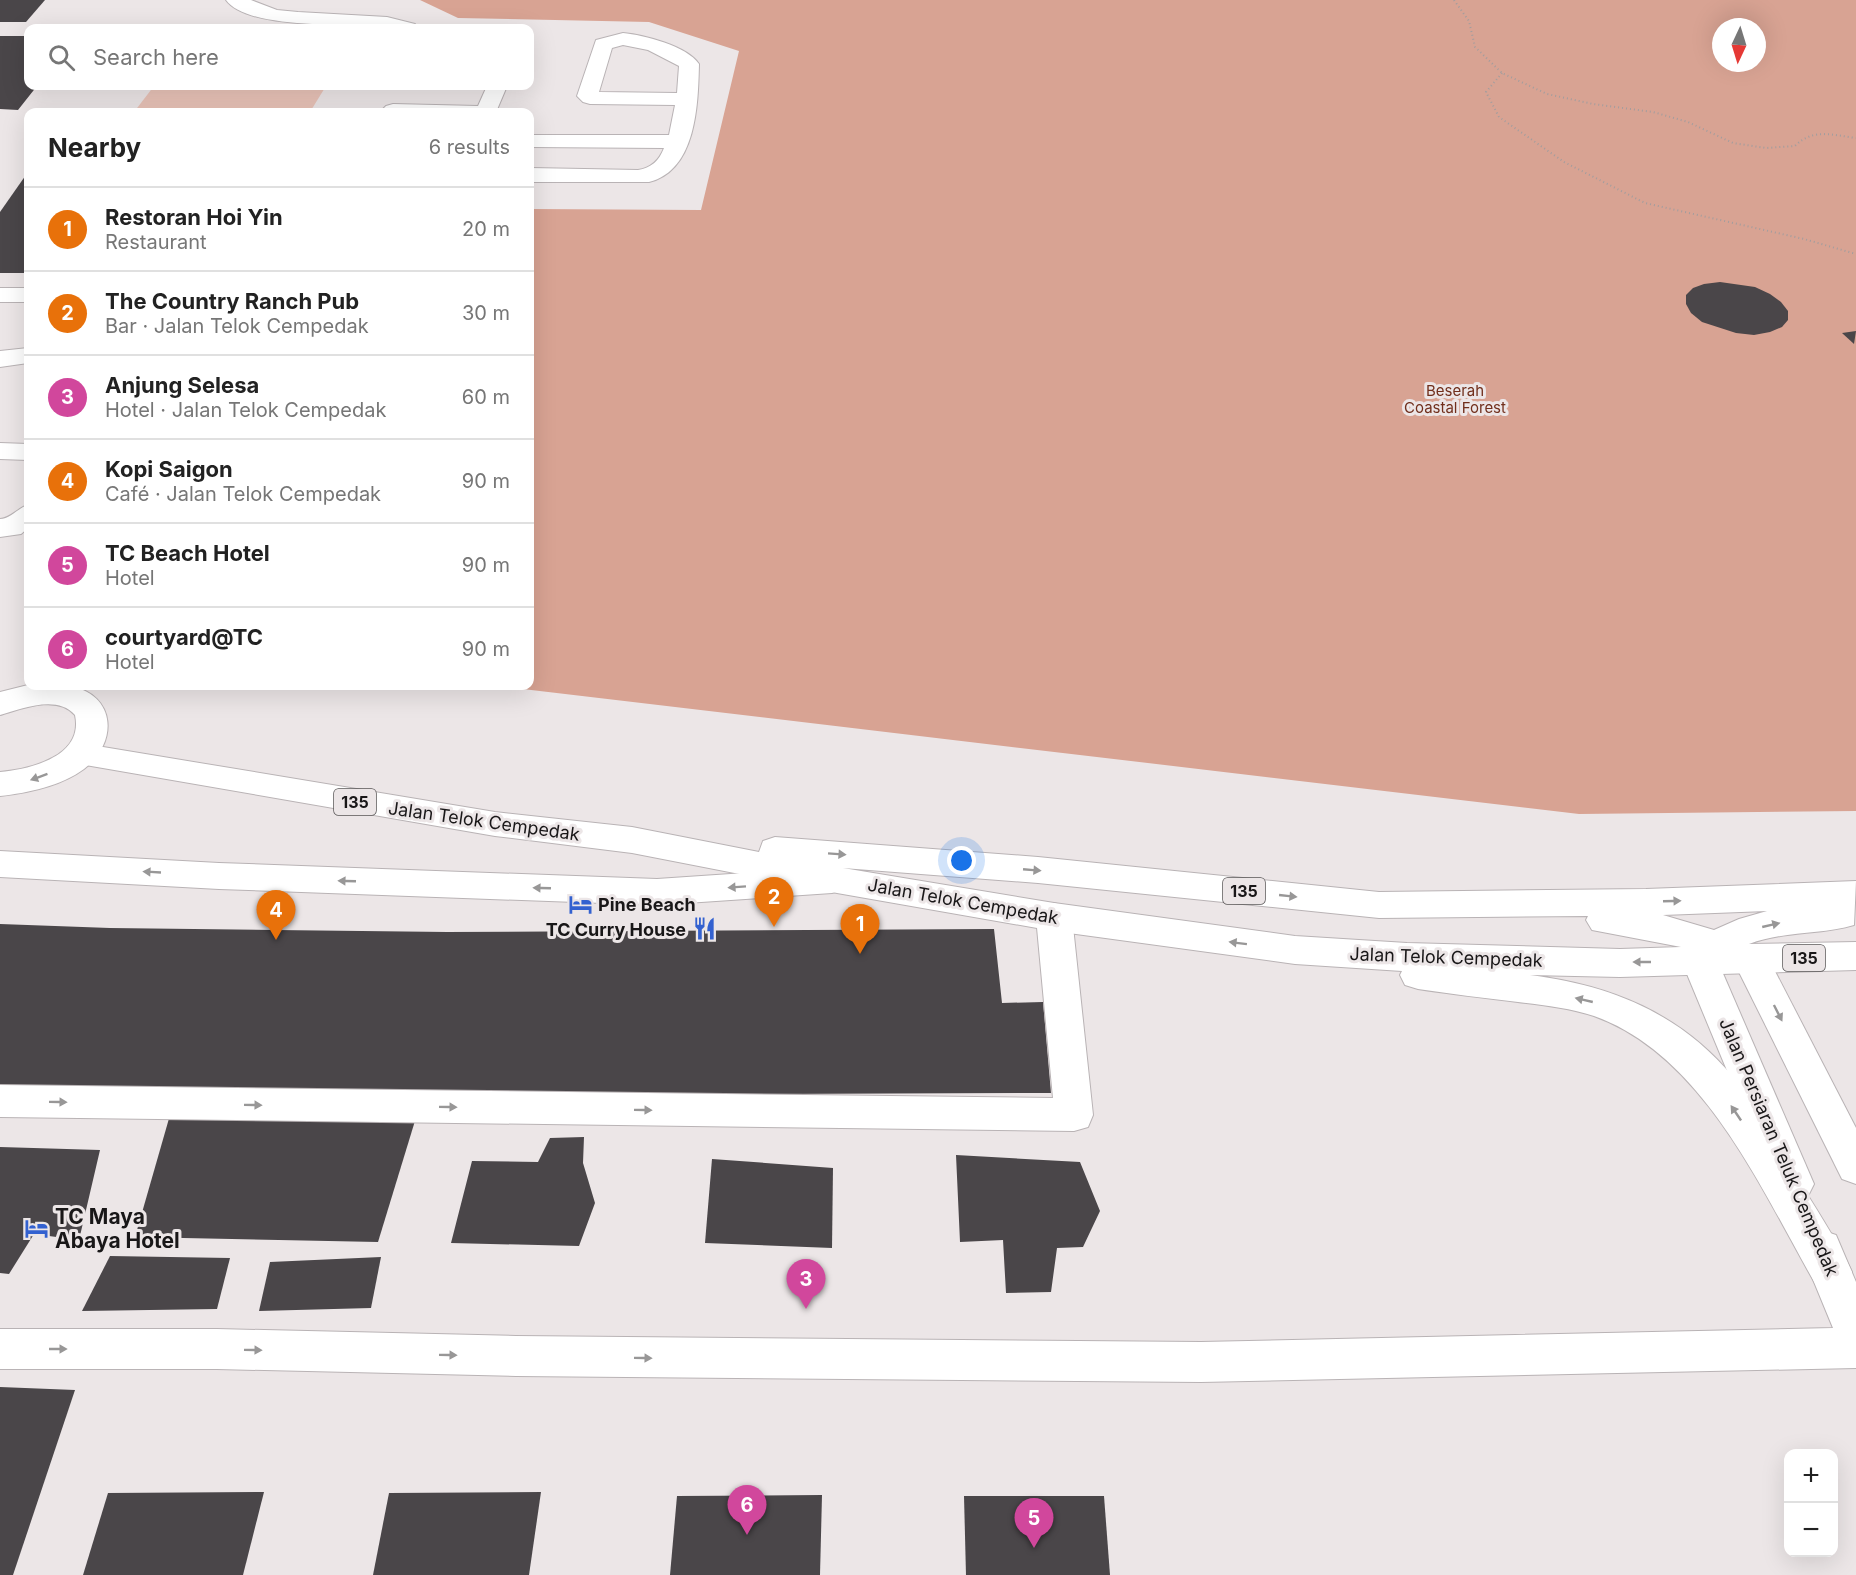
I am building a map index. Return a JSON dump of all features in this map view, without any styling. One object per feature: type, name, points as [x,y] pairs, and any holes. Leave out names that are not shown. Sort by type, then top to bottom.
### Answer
[{"type":"main road","points":[[236,0],[249,8],[271,14],[386,24]]},
{"type":"main road","points":[[534,175],[638,177],[654,174],[666,166],[677,142],[688,99],[689,64],[639,41],[622,39],[603,44],[587,93],[590,98],[688,99]]},
{"type":"main road","points":[[396,103],[490,102]]},
{"type":"main road","points":[[534,141],[677,142]]},
{"type":"main road","points":[[0,295],[24,295]]},
{"type":"main road","points":[[0,343],[24,345]]},
{"type":"main road","points":[[0,359],[24,356]]},
{"type":"main road","points":[[0,451],[24,452]]},
{"type":"main road","points":[[0,528],[11,528],[24,517]]},
{"type":"main road","points":[[0,704],[48,690]]},
{"type":"main road","points":[[0,784],[20,783],[42,777],[63,767],[79,754],[90,740],[93,726],[91,713],[82,702],[55,690]]},
{"type":"main road","name":"Jalan Telok Cempedak","points":[[79,754],[495,824],[632,840],[837,880],[1054,917],[1295,950],[1407,957],[1620,963],[1708,953],[1751,960],[1856,956]]},
{"type":"main road","name":"135","points":[[632,840],[1027,869],[1379,905],[1646,902],[1856,894]]},
{"type":"main road","points":[[0,864],[219,876],[657,892],[837,880]]},
{"type":"main road","points":[[1379,905],[1512,918],[1630,922],[1669,929],[1708,953],[1746,930],[1794,919],[1856,914]]},
{"type":"main road","points":[[0,1101],[1074,1115],[1054,917]]},
{"type":"main road","points":[[1295,950],[1407,974],[1544,991],[1601,1003],[1648,1025],[1682,1051],[1719,1088],[1750,1134],[1831,1272]]},
{"type":"main road","name":"Jalan Persiaran Teluk Cempedak","points":[[1708,953],[1856,1333]]},
{"type":"main road","points":[[1751,960],[1856,1167]]},
{"type":"main road","points":[[0,1349],[217,1349],[516,1356],[1201,1362],[1856,1348]]},
{"type":"path","points":[[1454,0],[1470,21],[1475,47],[1502,73],[1547,94],[1593,104],[1653,112],[1688,122],[1733,143],[1766,148],[1795,146],[1805,136],[1826,134],[1856,138]]},
{"type":"path","points":[[1502,73],[1486,92],[1499,117],[1574,167],[1645,203],[1804,239],[1856,254]]},
{"type":"shaded area","points":[[151,90],[324,90],[312,108],[137,108]]},
{"type":"green space","name":"Beserah Coastal Forest","points":[[420,0],[1856,0],[1856,811],[1579,814],[531,690],[534,690],[534,209],[701,210],[739,51],[649,22],[458,18]]},
{"type":"building","points":[[0,0],[45,0],[26,22],[0,22]]},
{"type":"building","points":[[0,36],[24,36],[24,90],[34,90],[18,110],[0,109]]},
{"type":"building","points":[[24,178],[24,273],[0,273],[0,212]]},
{"type":"building","points":[[1720,282],[1755,287],[1770,294],[1788,311],[1788,320],[1782,327],[1754,335],[1736,333],[1702,322],[1691,313],[1686,304],[1686,295],[1693,288]]},
{"type":"building","points":[[1856,331],[1854,344],[1842,333]]},
{"type":"building","points":[[0,924],[110,928],[447,932],[994,929],[1002,1003],[1043,1002],[1051,1093],[411,1095],[0,1092]]},
{"type":"building","points":[[418,1111],[378,1242],[135,1237],[170,1115]]},
{"type":"building","points":[[584,1137],[583,1163],[595,1203],[579,1246],[451,1243],[472,1161],[538,1162],[550,1138]]},
{"type":"building","points":[[0,1147],[100,1150],[79,1240],[34,1234],[9,1274],[0,1273]]},
{"type":"building","points":[[956,1155],[1080,1162],[1100,1211],[1083,1247],[1057,1248],[1051,1292],[1006,1293],[1003,1240],[960,1242]]},
{"type":"building","points":[[712,1159],[833,1168],[832,1248],[705,1243]]},
{"type":"building","points":[[110,1256],[230,1258],[217,1309],[82,1311]]},
{"type":"building","points":[[381,1257],[371,1308],[259,1311],[270,1262]]},
{"type":"building","points":[[0,1387],[75,1390],[13,1575],[0,1575]]},
{"type":"building","points":[[264,1492],[243,1575],[83,1575],[108,1493]]},
{"type":"building","points":[[541,1492],[529,1575],[373,1575],[389,1493]]},
{"type":"building","points":[[822,1495],[820,1575],[670,1575],[677,1496]]},
{"type":"building","points":[[964,1496],[1104,1496],[1110,1575],[966,1575]]},
{"type":"place","name":"Pine Beach","points":[[580,904]]},
{"type":"place","name":"The Country Ranch Pub","points":[[774,927]]},
{"type":"place","name":"TC Curry House","points":[[704,929]]},
{"type":"place","name":"Kopi Saigon","points":[[276,940]]},
{"type":"place","name":"Restoran Hoi Yin","points":[[860,954]]},
{"type":"place","name":"TC Maya Abaya Hotel","points":[[37,1228]]},
{"type":"place","name":"Anjung Selesa","points":[[806,1309]]},
{"type":"place","name":"courtyard@TC","points":[[747,1535]]},
{"type":"place","name":"TC Beach Hotel","points":[[1034,1548]]}]
